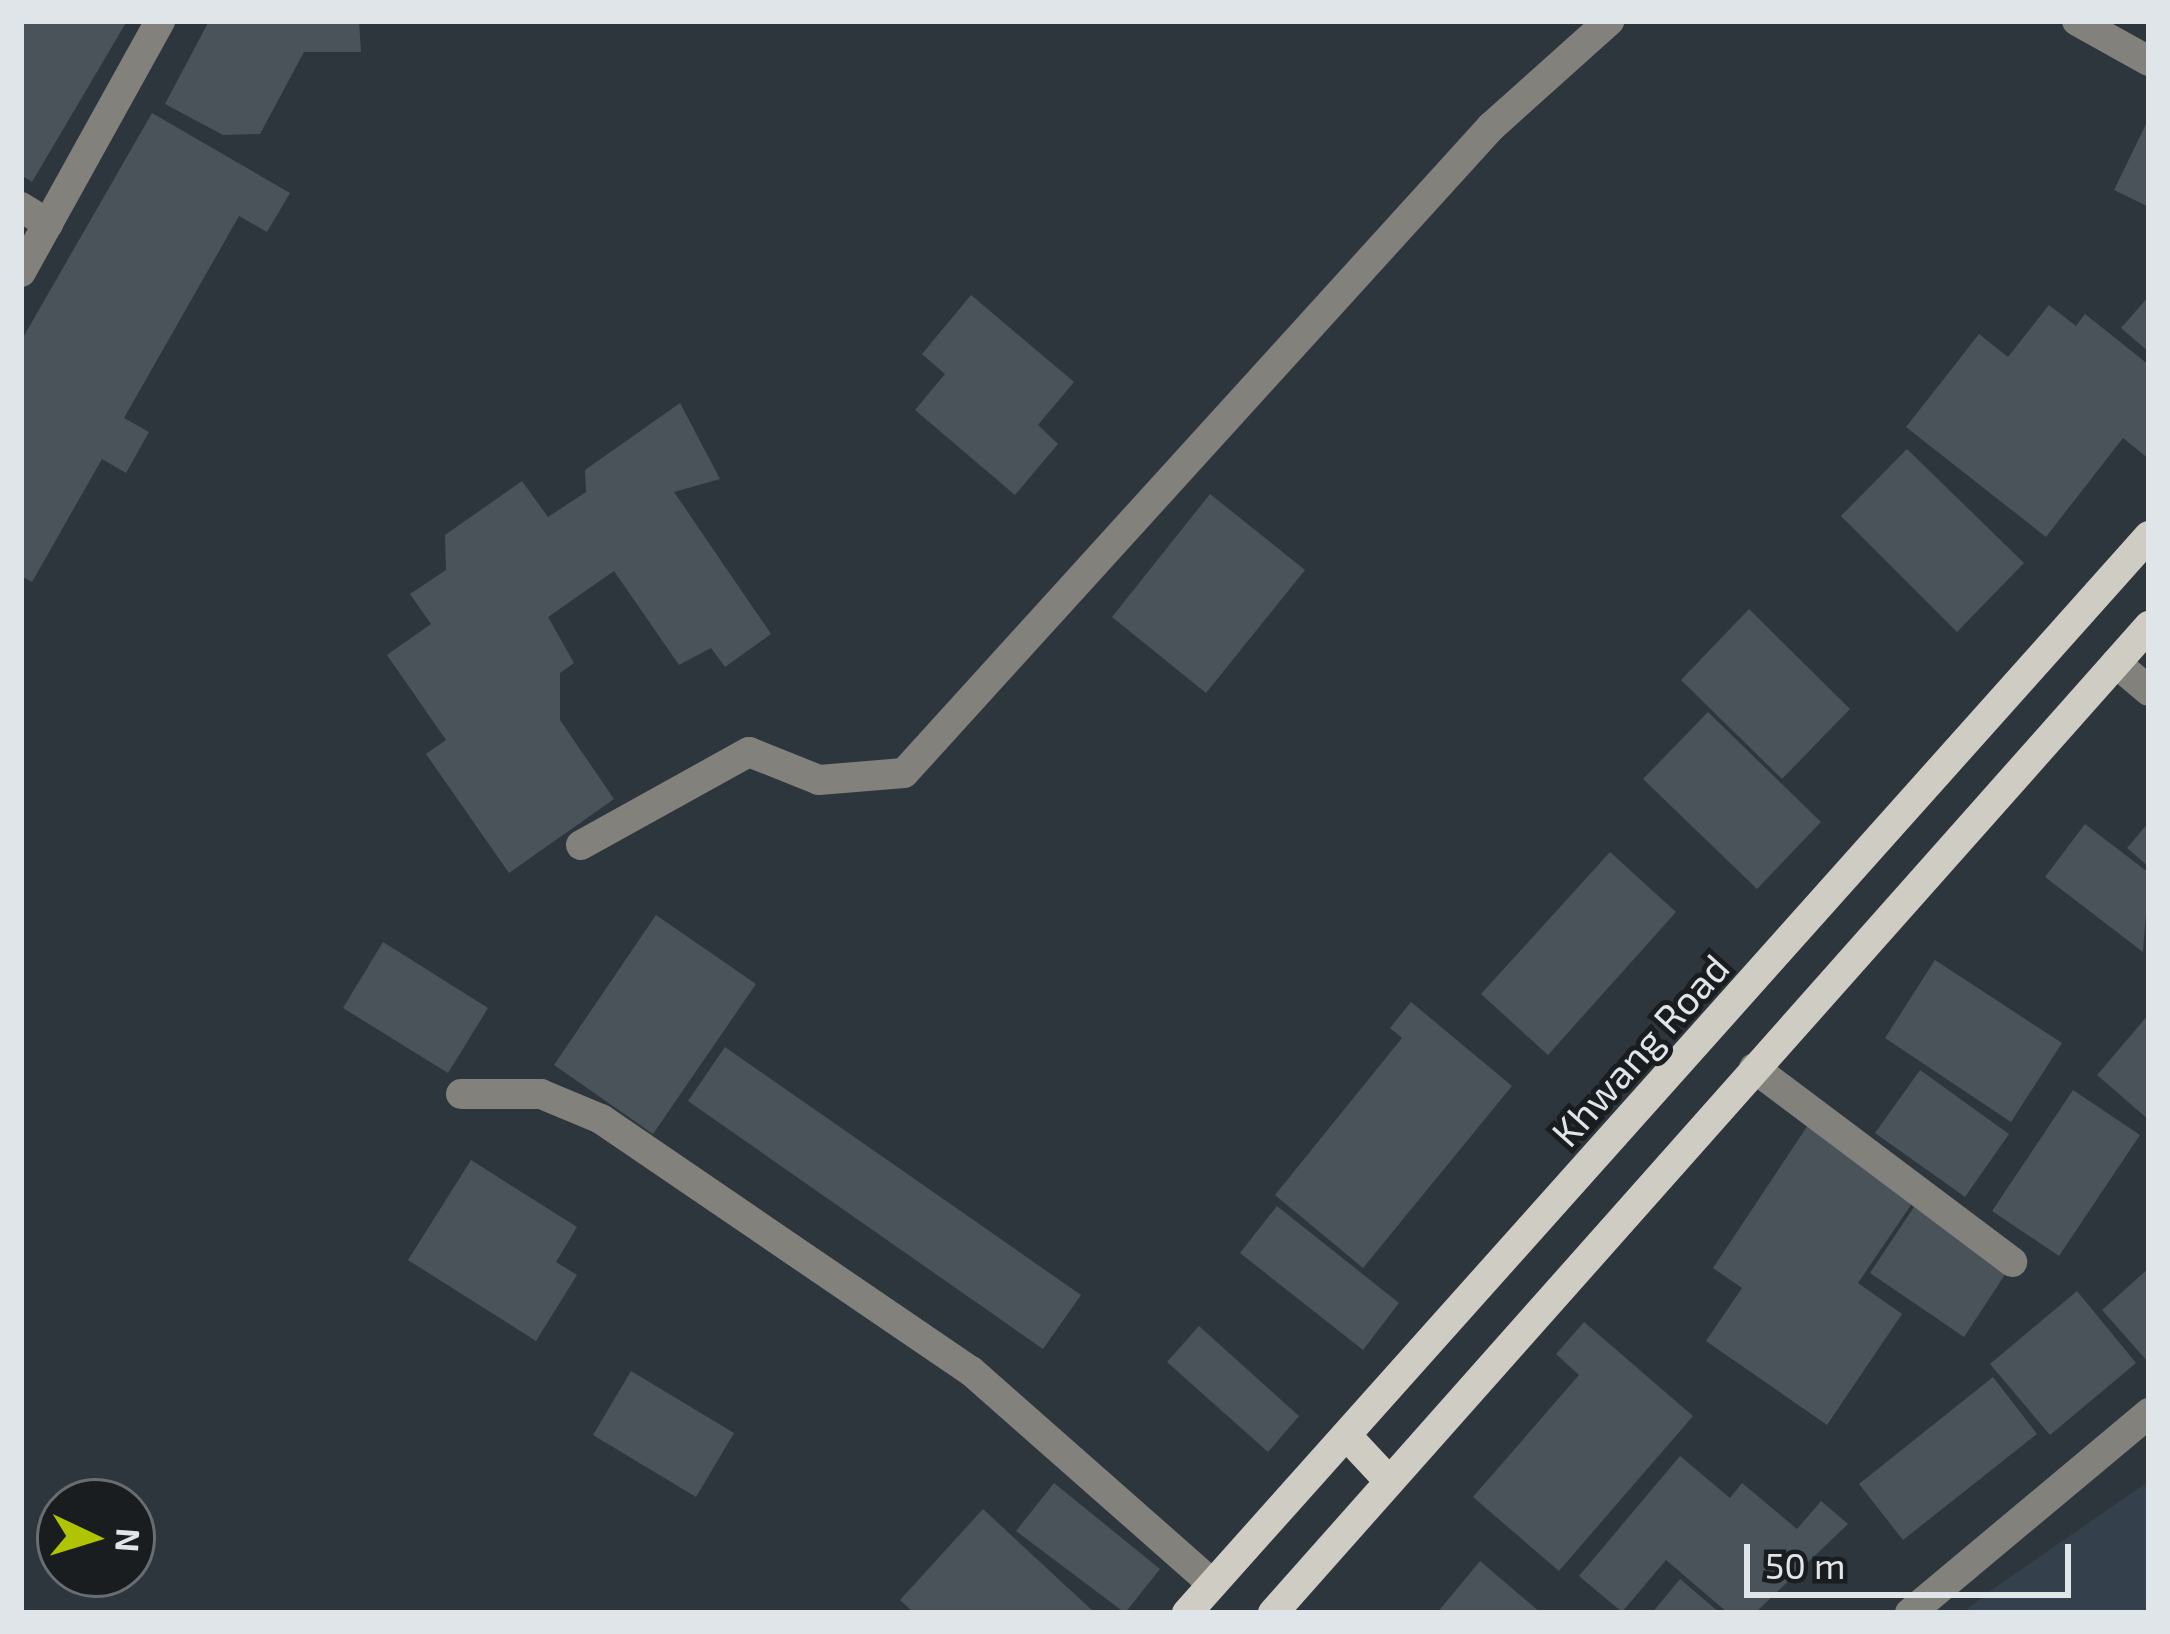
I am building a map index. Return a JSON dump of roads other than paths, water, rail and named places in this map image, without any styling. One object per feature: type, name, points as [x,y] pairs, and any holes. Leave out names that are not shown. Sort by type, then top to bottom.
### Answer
[{"type":"main road","name":"Khwang Road","points":[[1187,1613],[2149,536]]},
{"type":"main road","points":[[1273,1613],[2149,626]]},
{"type":"main road","points":[[1347,1436],[1389,1481]]},
{"type":"street","points":[[21,272],[160,21]]},
{"type":"street","points":[[580,845],[748,752],[819,780],[904,773],[1491,127],[1609,21]]},
{"type":"street","points":[[2077,21],[2149,61]]},
{"type":"street","points":[[21,207],[48,224]]},
{"type":"street","points":[[2116,663],[2149,691]]},
{"type":"street","points":[[1754,1068],[2012,1262]]},
{"type":"street","points":[[461,1094],[541,1094],[602,1119],[971,1371],[1213,1584]]},
{"type":"street","points":[[1910,1613],[2149,1413]]}]
